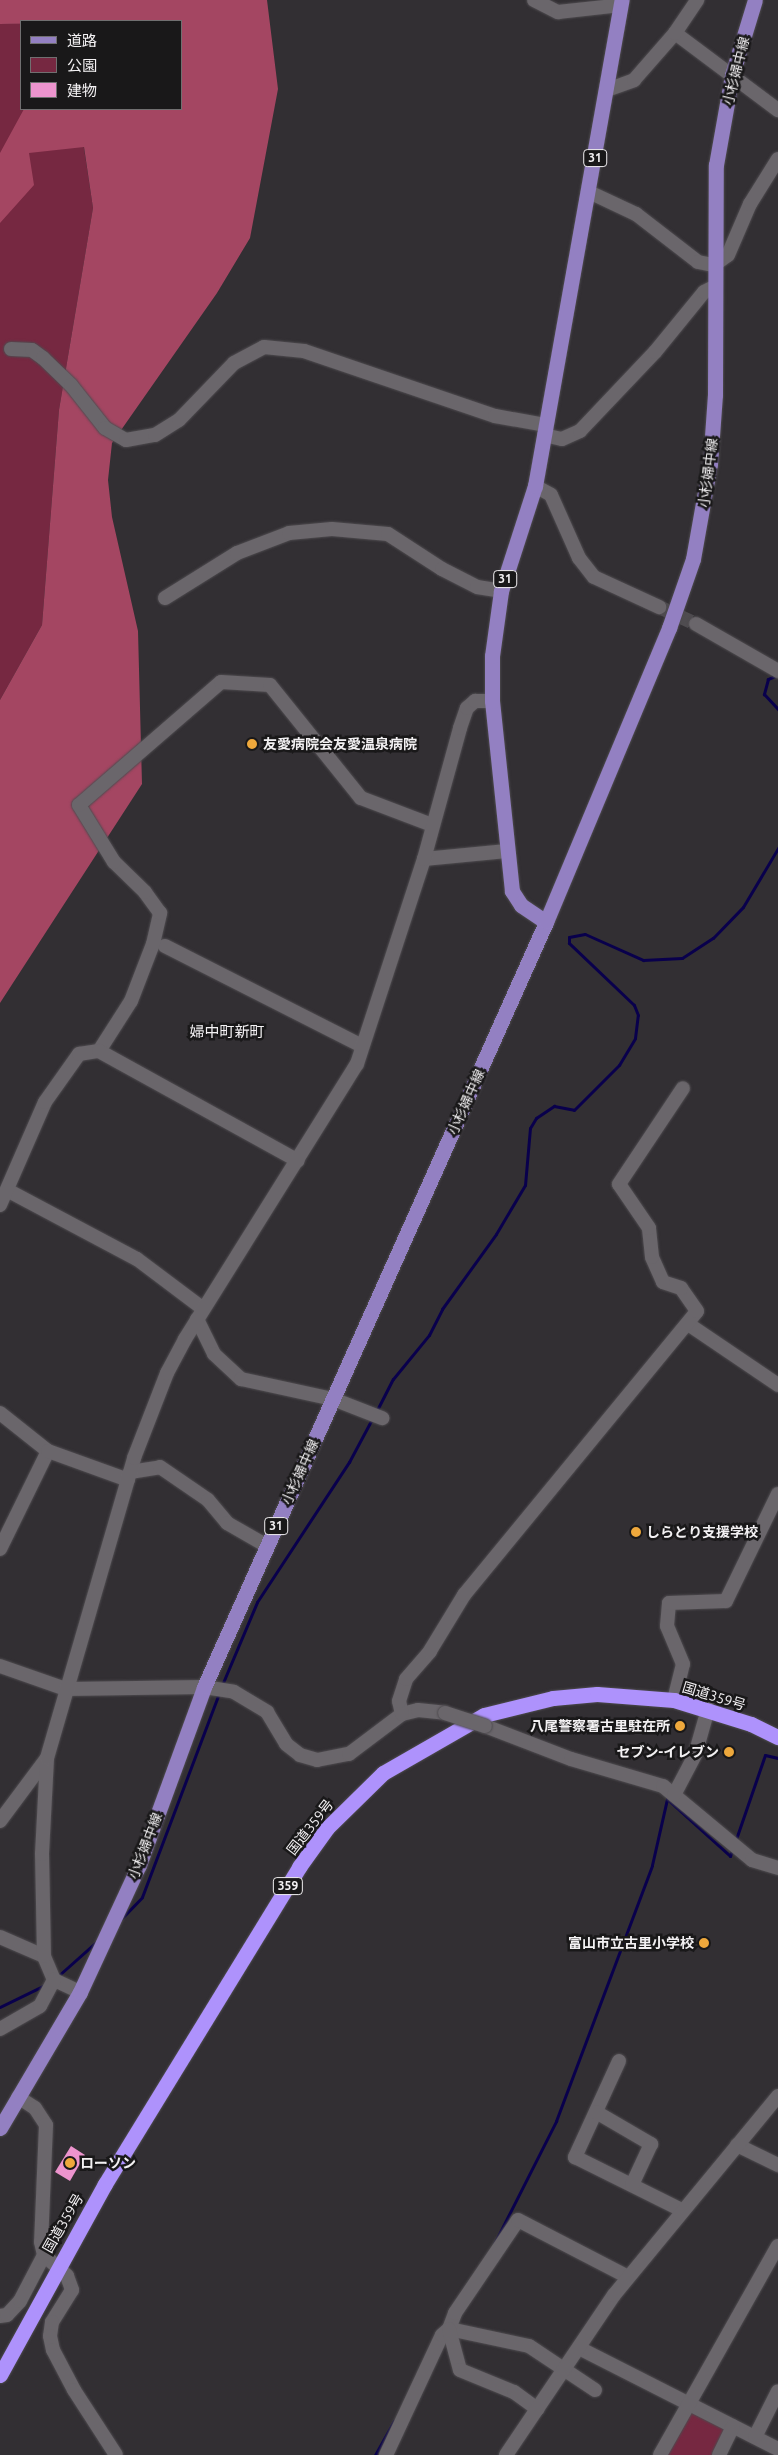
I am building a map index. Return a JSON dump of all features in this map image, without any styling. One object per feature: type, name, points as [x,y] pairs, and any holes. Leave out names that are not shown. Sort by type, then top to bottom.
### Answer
[{"type":"highway","name":"国道359号","points":[[0,2375],[56,2268],[299,1867],[327,1828],[359,1793],[412,1753],[484,1715],[553,1698],[597,1694],[674,1700],[708,1709],[778,1737]]},
{"type":"main road","name":"小杉婦中線","points":[[0,2128],[80,1992],[139,1866],[204,1687],[546,922],[669,628],[693,559],[710,464],[715,395],[714,265],[716,165],[732,75],[755,0]]},
{"type":"main road","name":"31","points":[[546,922],[521,905],[512,890],[492,701],[492,656],[500,591],[535,486],[622,2]]},
{"type":"street","points":[[534,0],[558,12],[622,2]]},
{"type":"street","points":[[607,90],[634,80],[675,33],[697,0]]},
{"type":"street","points":[[675,33],[778,110]]},
{"type":"street","points":[[589,192],[636,214],[698,262],[714,265],[728,255],[750,204],[778,159]]},
{"type":"street","points":[[11,349],[32,350],[43,358],[72,385],[105,428],[126,440],[141,441],[179,420],[234,363],[264,347],[304,351],[495,416],[545,430],[562,439],[580,431],[655,352],[704,292],[714,287]]},
{"type":"street","points":[[535,486],[551,495],[579,558],[594,577],[659,607]]},
{"type":"street","points":[[165,598],[237,553],[289,533],[332,529],[388,534],[468,582],[500,591]]},
{"type":"street","points":[[696,624],[776,670]]},
{"type":"street","points":[[99,1051],[131,1000],[153,944],[160,913],[146,892],[114,862],[79,805],[221,682],[270,685],[361,798],[432,825]]},
{"type":"street","points":[[80,1992],[54,1980],[44,1956],[42,1854],[47,1758],[129,1476],[167,1373],[199,1313],[333,1107],[362,1046],[424,859],[432,825],[467,708],[475,701],[492,701]]},
{"type":"street","points":[[424,859],[507,851]]},
{"type":"street","points":[[165,946],[362,1046]]},
{"type":"street","points":[[0,1205],[45,1102],[79,1054],[99,1051],[298,1161]]},
{"type":"street","points":[[402,1714],[399,1701],[406,1679],[430,1651],[464,1595],[698,1311],[682,1288],[663,1282],[652,1257],[649,1228],[619,1184],[683,1088]]},
{"type":"street","points":[[7,1190],[137,1259],[199,1313],[214,1354],[241,1379],[333,1399],[382,1418]]},
{"type":"street","points":[[688,1324],[778,1385]]},
{"type":"street","points":[[0,1413],[48,1451],[129,1476],[160,1467],[208,1500],[227,1523],[267,1546]]},
{"type":"street","points":[[0,1549],[48,1451]]},
{"type":"street","points":[[674,1700],[683,1664],[667,1626],[669,1603],[726,1601],[778,1494]]},
{"type":"street","points":[[0,1666],[66,1689],[204,1687],[234,1692],[253,1701],[267,1712],[286,1744],[300,1755],[317,1760],[349,1754],[402,1714],[418,1710],[445,1713],[485,1726],[564,1757],[663,1786],[752,1860],[778,1868]]},
{"type":"street","points":[[674,1795],[695,1755],[708,1709]]},
{"type":"street","points":[[0,1821],[47,1758]]},
{"type":"street","points":[[0,1937],[44,1956]]},
{"type":"street","points":[[0,2029],[40,2006],[54,1980]]},
{"type":"street","points":[[619,2061],[575,2157],[682,2210]]},
{"type":"street","points":[[506,2455],[628,2277],[778,2096]]},
{"type":"street","points":[[18,2097],[35,2108],[46,2125],[41,2242],[44,2255],[56,2268],[67,2276],[72,2290],[52,2322],[53,2350],[74,2390],[116,2455]]},
{"type":"street","points":[[596,2112],[652,2144],[632,2185]]},
{"type":"street","points":[[737,2145],[778,2165]]},
{"type":"street","points":[[384,2455],[442,2335],[448,2329],[455,2313],[518,2220],[628,2277]]},
{"type":"street","points":[[660,2455],[690,2405],[778,2246]]},
{"type":"street","points":[[0,2316],[7,2315],[20,2301],[44,2255]]},
{"type":"street","points":[[448,2329],[529,2346],[595,2390]]},
{"type":"street","points":[[448,2329],[460,2370],[514,2392],[538,2409]]},
{"type":"street","points":[[580,2348],[778,2450]]},
{"type":"street","points":[[755,2438],[778,2392]]},
{"type":"street","points":[[719,2455],[733,2426]]},
{"type":"green space","points":[[20,23],[20,110],[78,110],[93,208],[59,410],[42,625],[0,700],[0,24]]},
{"type":"green space","points":[[692,2411],[727,2429],[714,2455],[667,2455]]},
{"type":"shaded area","points":[[0,0],[267,0],[278,89],[250,238],[217,293],[112,443],[108,480],[112,517],[138,631],[142,784],[0,1003],[0,700],[42,625],[59,410],[93,208],[84,147],[29,153],[34,185],[0,223],[0,153],[23,110],[182,110],[182,20],[20,20],[20,24],[0,24]]},
{"type":"building","name":"ローソン","points":[[71,2146],[85,2155],[70,2181],[55,2172]]},
{"type":"waterway","points":[[775,676],[768,679],[764,694],[778,709]]},
{"type":"waterway","points":[[376,1412],[393,1379],[429,1335],[442,1309],[496,1234],[525,1185],[530,1128],[536,1118],[554,1106],[574,1110],[619,1065],[635,1038],[638,1015],[634,1005],[569,943],[569,937],[585,934],[643,960],[682,958],[713,938],[743,907],[778,848]]},
{"type":"waterway","points":[[222,1685],[257,1602],[349,1462],[372,1419]]},
{"type":"waterway","points":[[121,1919],[142,1897],[219,1693]]},
{"type":"waterway","points":[[735,1842],[765,1755],[778,1758]]},
{"type":"waterway","points":[[494,2244],[556,2121],[652,1865],[667,1799],[730,1856],[733,1848]]},
{"type":"waterway","points":[[58,1976],[96,1942]]},
{"type":"waterway","points":[[0,2007],[47,1984]]},
{"type":"waterway","points":[[375,2455],[394,2421]]},
{"type":"tunnel","points":[[659,607],[696,624]]},
{"type":"place","name":"友愛病院会友愛温泉病院","points":[[252,744]]},
{"type":"place","name":"しらとり支援学校","points":[[636,1532]]},
{"type":"place","name":"八尾警察署古里駐在所","points":[[680,1726]]},
{"type":"place","name":"セブン-イレブン","points":[[729,1752]]},
{"type":"place","name":"富山市立古里小学校","points":[[704,1943]]},
{"type":"place","name":"ローソン","points":[[70,2163]]},
{"type":"district","name":"婦中町新町","points":[[227,1032]]}]
